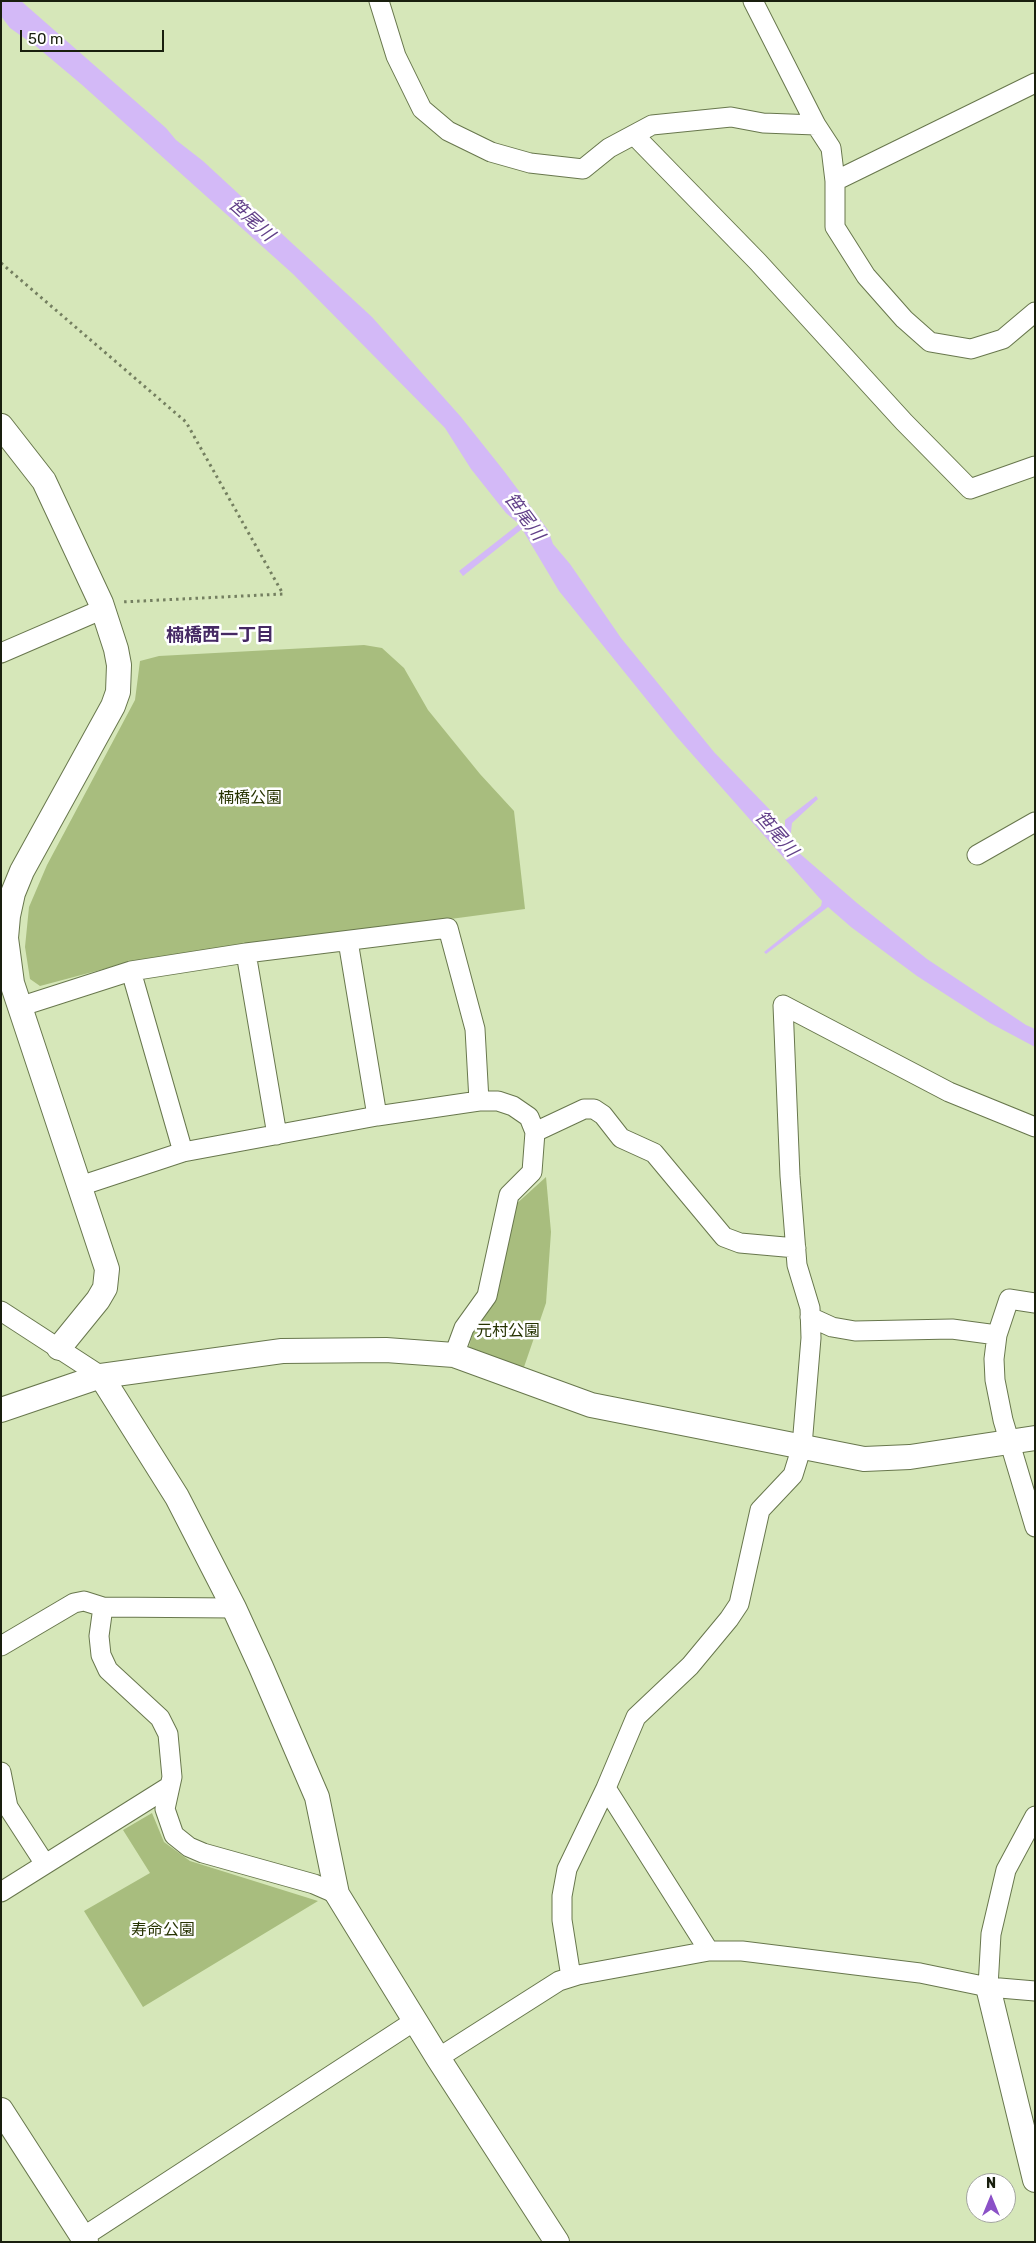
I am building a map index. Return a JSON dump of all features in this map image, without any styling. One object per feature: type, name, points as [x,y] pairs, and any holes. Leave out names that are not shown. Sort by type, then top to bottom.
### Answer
[{"type":"street","points":[[379,1],[396,56],[422,109],[448,131],[491,152],[530,163],[583,169],[609,148],[652,125],[731,117],[763,123],[816,125]]},
{"type":"street","points":[[753,1],[816,125],[831,148],[835,227],[866,276],[904,319],[930,342],[971,350],[1003,338],[1035,312]]},
{"type":"street","points":[[834,181],[1035,83]]},
{"type":"street","points":[[634,134],[752,256],[904,422],[970,489],[1035,466]]},
{"type":"street","points":[[1,426],[44,481],[102,606],[116,649],[119,665],[118,692],[113,706],[22,871],[13,893],[6,938],[12,983],[19,1007],[107,1269],[105,1288],[98,1300],[59,1348]]},
{"type":"street","points":[[1,653],[102,606]]},
{"type":"street","points":[[976,855],[1035,822]]},
{"type":"street","points":[[19,1007],[131,971],[246,953],[448,928],[475,1029],[479,1101]]},
{"type":"street","points":[[348,941],[377,1116]]},
{"type":"street","points":[[246,953],[277,1135]]},
{"type":"street","points":[[131,971],[183,1152]]},
{"type":"street","points":[[571,1977],[562,1920],[562,1896],[567,1869],[606,1788],[636,1717],[690,1666],[730,1619],[739,1604],[760,1510],[793,1475],[802,1446],[811,1338],[810,1317],[797,1265],[789,1168],[783,1005],[949,1092],[1035,1127]]},
{"type":"street","points":[[80,1186],[183,1152],[377,1116],[479,1101],[498,1101],[513,1106],[529,1117],[534,1132],[532,1172],[509,1195],[487,1296],[464,1328],[454,1355]]},
{"type":"street","points":[[534,1132],[584,1109],[594,1109],[603,1115],[621,1138],[654,1153],[724,1237],[740,1243],[796,1248]]},
{"type":"street","points":[[1035,1303],[1009,1299],[997,1335],[994,1359],[995,1380],[1003,1420],[1035,1527]]},
{"type":"street","points":[[1,1311],[101,1376],[177,1497],[234,1608],[317,1797],[337,1894],[438,2058],[557,2242]]},
{"type":"street","points":[[810,1317],[832,1327],[855,1331],[952,1330],[997,1335]]},
{"type":"street","points":[[1,1410],[101,1376],[282,1351],[386,1350],[454,1355],[591,1405],[864,1459],[910,1457],[1035,1438]]},
{"type":"street","points":[[1,1646],[74,1603],[84,1601],[103,1607],[234,1608]]},
{"type":"street","points":[[103,1607],[99,1636],[101,1656],[108,1670],[160,1718],[168,1734],[172,1757],[172,1778],[165,1809],[174,1836],[189,1847],[314,1884],[337,1894]]},
{"type":"street","points":[[1,1772],[8,1807],[45,1864]]},
{"type":"street","points":[[1,1892],[170,1786]]},
{"type":"street","points":[[606,1788],[709,1951]]},
{"type":"street","points":[[1035,1816],[1006,1870],[991,1934],[988,1987],[1035,2180]]},
{"type":"street","points":[[438,2058],[559,1981],[571,1977],[709,1951],[742,1951],[920,1974],[988,1987],[1035,1991]]},
{"type":"street","points":[[1,2110],[85,2239],[416,2020]]},
{"type":"path","points":[[1,263],[186,422],[283,594],[102,606]]},
{"type":"green space","name":"楠橋公園","points":[[364,645],[382,648],[404,668],[428,710],[480,774],[514,811],[525,909],[130,962],[40,986],[30,979],[25,947],[29,907],[47,865],[135,700],[140,661],[159,656]]},
{"type":"green space","name":"元村公園","points":[[546,1177],[551,1232],[546,1303],[524,1367],[468,1351],[473,1331],[495,1300],[514,1206]]},
{"type":"green space","name":"寿命公園","points":[[152,1813],[164,1842],[190,1861],[318,1901],[143,2007],[84,1911],[150,1873],[123,1830]]},
{"type":"water","name":"笹尾川","points":[[1,1],[21,1],[166,128],[176,140],[203,161],[372,317],[461,417],[548,530],[553,544],[570,564],[621,638],[714,752],[772,812],[772,819],[785,829],[785,820],[816,796],[818,799],[792,823],[791,846],[857,903],[927,959],[1026,1025],[1035,1029],[1035,1047],[990,1023],[917,976],[851,927],[828,907],[766,954],[764,952],[821,906],[822,901],[676,736],[559,591],[522,529],[463,576],[459,571],[519,524],[506,513],[471,469],[445,428],[293,274],[81,84],[37,47],[10,28],[1,16]]},
{"type":"district","name":"楠橋西一丁目","points":[[220,636]]}]
